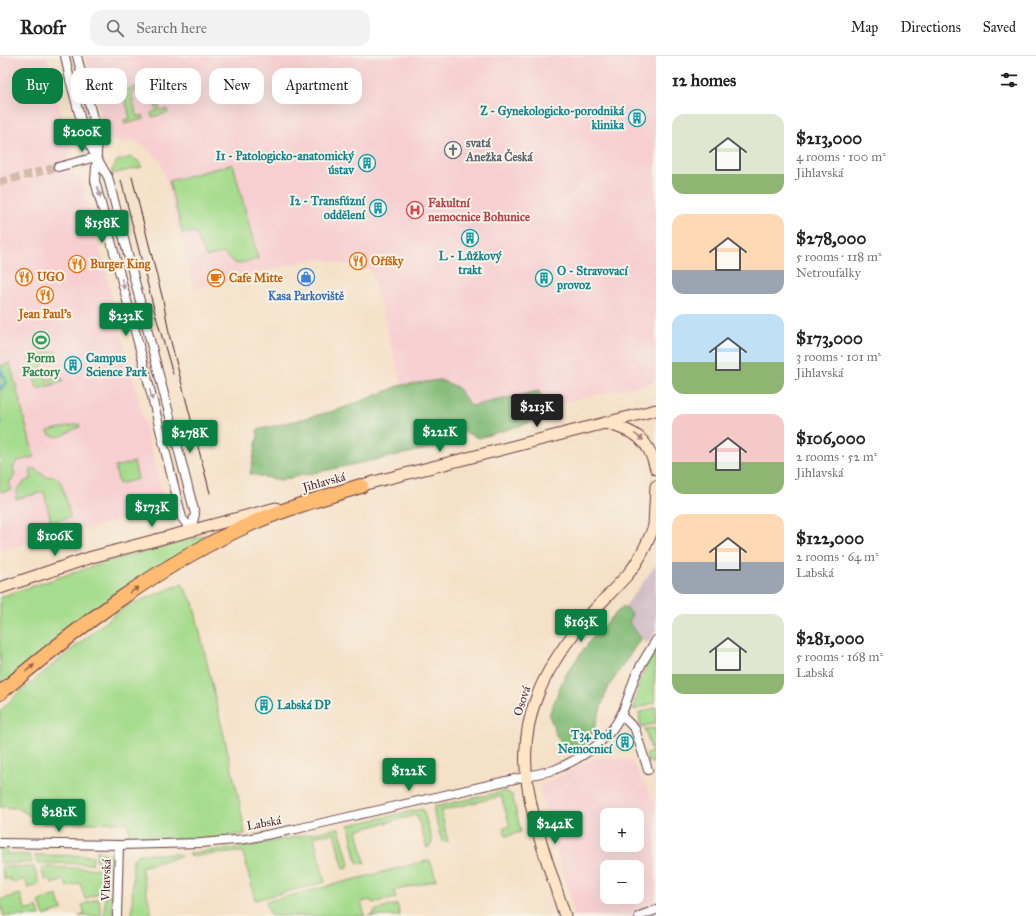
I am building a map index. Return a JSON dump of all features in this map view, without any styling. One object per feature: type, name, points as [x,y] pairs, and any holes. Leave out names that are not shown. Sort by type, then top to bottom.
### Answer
[{"type":"highway","points":[[0,693],[94,617],[161,572],[255,522],[361,486]]},
{"type":"main road","name":"Jihlavská","points":[[0,588],[92,557],[191,530],[656,410]]},
{"type":"main road","points":[[605,423],[631,431],[645,441],[653,455],[656,469]]},
{"type":"main road","name":"Osová","points":[[565,916],[534,820],[526,777],[525,751],[528,725],[532,708],[544,678],[560,652],[580,626],[628,573],[639,558],[655,523],[656,486]]},
{"type":"street","points":[[65,56],[86,139],[108,178],[196,514],[191,530]]},
{"type":"street","points":[[77,56],[98,138],[95,180],[142,357],[182,518],[191,530]]},
{"type":"street","points":[[58,168],[96,157]]},
{"type":"street","name":"Labská","points":[[0,843],[119,845],[201,843],[246,839],[554,770],[580,758],[604,738],[621,715],[636,676],[656,640]]},
{"type":"street","points":[[621,715],[635,729],[648,770]]},
{"type":"street","name":"Vltavská","points":[[117,916],[119,845]]},
{"type":"street","points":[[640,916],[656,910]]},
{"type":"shaded area","points":[[0,56],[46,56],[49,68],[12,68],[12,104],[59,104],[71,151],[68,156],[73,177],[79,176],[82,179],[166,508],[0,551]]},
{"type":"shaded area","name":"Fakultní nemocnice Bohunice","points":[[86,56],[656,56],[656,382],[439,428],[402,385],[371,270],[317,258],[194,289],[161,162],[144,146],[133,142],[113,141],[106,136],[98,104],[127,104],[127,68],[89,68]]},
{"type":"shaded area","points":[[656,565],[656,631],[646,644],[620,613]]},
{"type":"shaded area","points":[[595,758],[631,760],[652,798],[656,801],[656,916],[575,916],[540,787]]},
{"type":"green space","points":[[135,87],[135,92],[131,93],[137,117],[143,115],[144,119],[125,124],[124,120],[130,118],[126,104],[127,89]]},
{"type":"green space","points":[[155,104],[158,104],[160,110],[167,109],[168,113],[152,117],[151,113],[157,111]]},
{"type":"green space","points":[[131,157],[138,161],[142,167],[112,174],[112,170],[117,161]]},
{"type":"green space","points":[[233,164],[258,259],[236,264],[223,253],[206,257],[195,232],[183,234],[169,181]]},
{"type":"green space","points":[[56,351],[57,356],[41,360],[46,380],[61,376],[63,382],[37,389],[29,358]]},
{"type":"green space","points":[[10,363],[34,457],[17,461],[13,468],[15,475],[9,483],[12,490],[0,492],[0,366]]},
{"type":"green space","points":[[440,380],[457,387],[471,406],[539,391],[549,417],[479,438],[456,429],[437,447],[280,480],[250,474],[258,435],[257,430],[338,410],[402,385]]},
{"type":"green space","points":[[79,424],[80,427],[57,437],[49,434],[48,431]]},
{"type":"green space","points":[[134,462],[138,479],[119,484],[115,467]]},
{"type":"green space","points":[[32,468],[46,477],[56,477],[59,479],[67,502],[70,517],[51,522],[44,492],[16,499],[20,486],[25,481],[32,478],[30,471]]},
{"type":"green space","points":[[224,530],[0,686],[0,597],[109,561]]},
{"type":"green space","points":[[182,584],[193,603],[239,800],[245,834],[208,839],[128,840],[129,822],[43,824],[18,808],[0,807],[0,711],[17,694],[124,607]]},
{"type":"green space","points":[[623,606],[632,614],[629,623],[641,638],[607,689],[591,738],[579,750],[567,749],[557,737],[549,715],[564,677],[592,638]]},
{"type":"green space","points":[[656,649],[654,689],[655,702],[634,710],[641,678]]},
{"type":"green space","points":[[656,707],[656,723],[641,727],[639,713]]},
{"type":"green space","points":[[656,728],[656,762],[648,762],[646,754],[652,752],[645,729]]},
{"type":"green space","points":[[505,791],[512,795],[521,832],[506,836],[503,828],[510,826],[501,796],[441,811],[448,842],[442,841],[434,814],[434,807]]},
{"type":"green space","points":[[423,809],[432,841],[431,845],[427,848],[417,815],[357,830],[365,863],[362,864],[357,862],[349,825]]},
{"type":"green space","points":[[339,828],[349,863],[347,868],[344,869],[334,833],[314,837],[325,882],[255,900],[243,852],[190,856],[189,853],[246,847]]},
{"type":"green space","points":[[0,848],[7,848],[7,854],[30,855],[32,863],[0,863]]},
{"type":"green space","points":[[97,850],[111,855],[114,863],[112,865],[102,865],[96,860]]},
{"type":"green space","points":[[140,854],[178,854],[181,856],[141,867],[152,916],[132,916],[133,859]]},
{"type":"green space","points":[[35,855],[93,856],[92,864],[37,863]]},
{"type":"green space","points":[[430,860],[436,880],[394,891],[396,898],[372,903],[371,900],[361,902],[365,916],[271,916],[266,902]]},
{"type":"green space","points":[[1,867],[34,867],[39,885],[28,888],[25,879],[12,883],[10,878],[5,880]]},
{"type":"green space","points":[[41,868],[99,869],[102,871],[101,892],[85,899],[80,883],[67,887],[64,880],[52,884],[50,879],[45,880]]},
{"type":"green space","points":[[113,893],[112,916],[104,916],[105,896]]},
{"type":"green space","points":[[20,894],[26,911],[37,907],[40,916],[4,916],[0,900]]},
{"type":"green space","points":[[57,895],[62,910],[44,916],[39,901]]},
{"type":"green space","points":[[99,898],[101,916],[79,916],[85,914],[82,905]]},
{"type":"green space","points":[[397,904],[400,916],[368,916],[374,914],[374,911]]},
{"type":"waterway","points":[[0,369],[6,383],[0,389]]},
{"type":"tunnel","points":[[0,182],[58,167]]},
{"type":"tram line","points":[[132,177],[163,300],[170,338],[210,493]]},
{"type":"tram line","points":[[121,180],[155,313],[173,374]]},
{"type":"place","name":"Z - Gynekologicko-porodniká klinika","points":[[637,118]]},
{"type":"place","name":"svatá Anežka Česká","points":[[453,150]]},
{"type":"place","name":"I1 - Patologicko-anatomický ústav","points":[[367,163]]},
{"type":"place","name":"I2 - Transfúzní oddělení","points":[[378,208]]},
{"type":"place","name":"Fakultní nemocnice Bohunice","points":[[415,210]]},
{"type":"place","name":"L - Lůžkový trakt","points":[[470,238]]},
{"type":"place","name":"Oříšky","points":[[358,261]]},
{"type":"place","name":"Burger King","points":[[77,264]]},
{"type":"place","name":"UGO","points":[[24,277]]},
{"type":"place","name":"Kasa Parkoviště","points":[[306,277]]},
{"type":"place","name":"Cafe Mitte","points":[[216,278]]},
{"type":"place","name":"O - Stravovací provoz","points":[[544,278]]},
{"type":"place","name":"Jean Paul's","points":[[45,295]]},
{"type":"place","name":"Form Factory","points":[[41,340]]},
{"type":"place","name":"Campus Science Park","points":[[73,365]]},
{"type":"place","name":"Labská DP","points":[[264,705]]},
{"type":"place","name":"T34 Pod Nemocnicí","points":[[625,742]]}]
